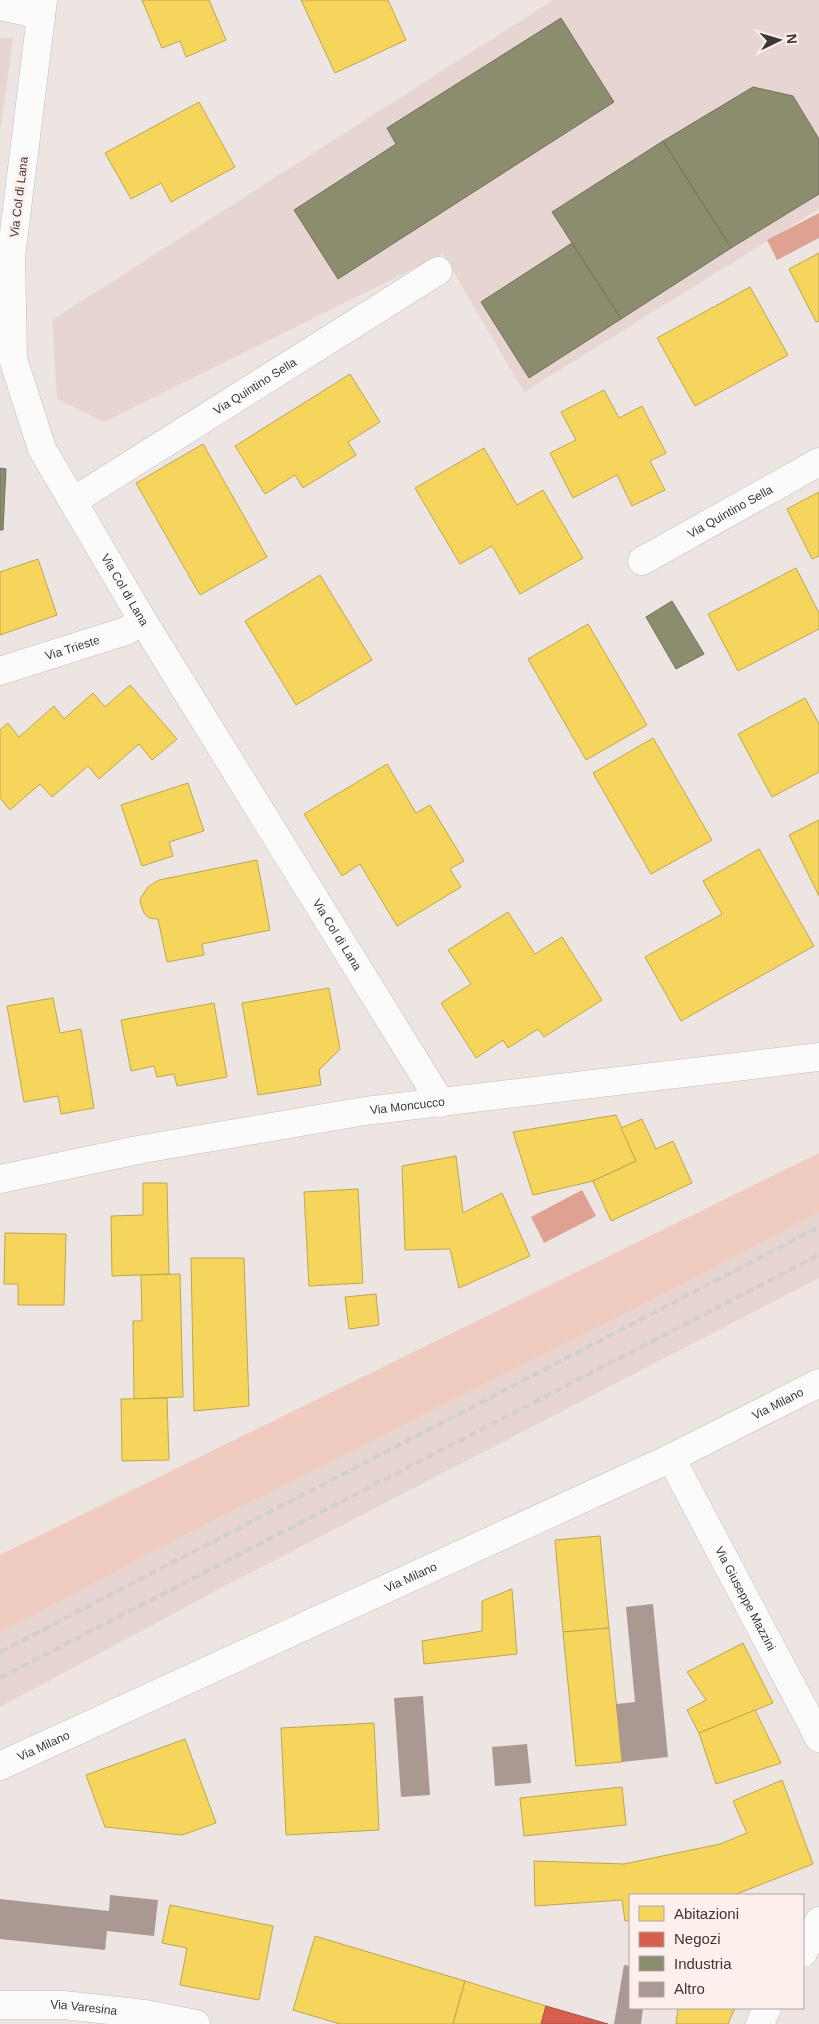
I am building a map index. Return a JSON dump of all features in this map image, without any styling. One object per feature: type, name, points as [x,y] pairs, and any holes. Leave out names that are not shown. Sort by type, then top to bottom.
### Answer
[{"type":"street","points":[[0,6],[42,7]]},
{"type":"street","name":"Via Col di Lana","points":[[42,7],[11,257],[13,359],[42,449],[143,621],[441,1103]]},
{"type":"street","name":"Via Quintino Sella","points":[[72,501],[438,271]]},
{"type":"street","name":"Via Quintino Sella","points":[[642,561],[819,462]]},
{"type":"street","name":"Via Trieste","points":[[0,670],[126,631],[143,621]]},
{"type":"street","name":"Via Moncucco","points":[[0,1178],[143,1149],[365,1110],[441,1103],[819,1058]]},
{"type":"street","name":"Via Milano","points":[[0,1766],[671,1458],[819,1382]]},
{"type":"street","name":"Via Giuseppe Mazzini","points":[[671,1458],[819,1738]]},
{"type":"street","points":[[804,1951],[819,1921]]},
{"type":"street","name":"Via Varesina","points":[[0,2005],[64,2005],[145,2019],[196,2024]]},
{"type":"street","points":[[760,2024],[767,2009]]},
{"type":"shaded area","points":[[553,0],[819,0],[819,209],[524,392],[443,254],[104,422],[57,399],[52,320]]},
{"type":"shaded area","points":[[0,38],[13,38],[0,132]]},
{"type":"shaded area","points":[[819,213],[819,238],[777,260],[767,240]]},
{"type":"shaded area","points":[[819,1153],[819,1212],[716,1267],[179,1538],[0,1633],[0,1555]]},
{"type":"shaded area","points":[[582,1190],[596,1216],[544,1243],[531,1217]]},
{"type":"shaded area","points":[[819,1212],[819,1278],[223,1587],[0,1707],[0,1633],[179,1538],[716,1267]]},
{"type":"building: Abitazioni","points":[[142,0],[209,0],[226,40],[186,57],[180,41],[162,48]]},
{"type":"building: Abitazioni","points":[[301,0],[388,0],[406,40],[335,73]]},
{"type":"building: Abitazioni","points":[[199,102],[235,167],[171,202],[161,183],[131,199],[105,153]]},
{"type":"building: Abitazioni","points":[[819,253],[819,321],[816,322],[789,269]]},
{"type":"building: Abitazioni","points":[[750,287],[788,355],[695,406],[657,338]]},
{"type":"building: Abitazioni","points":[[350,374],[380,422],[348,442],[356,455],[303,488],[295,475],[265,494],[235,446]]},
{"type":"building: Abitazioni","points":[[604,390],[619,418],[642,406],[666,453],[650,461],[665,490],[632,506],[617,475],[573,498],[550,453],[576,440],[561,412]]},
{"type":"building: Abitazioni","points":[[203,444],[267,557],[200,595],[136,483]]},
{"type":"building: Abitazioni","points":[[484,448],[517,505],[543,490],[583,558],[520,594],[492,546],[460,564],[415,488]]},
{"type":"building: Abitazioni","points":[[819,492],[819,556],[812,559],[787,509]]},
{"type":"building: Abitazioni","points":[[38,559],[57,615],[0,635],[0,572]]},
{"type":"building: Abitazioni","points":[[796,568],[819,613],[819,629],[738,671],[708,614]]},
{"type":"building: Abitazioni","points":[[320,575],[372,660],[296,705],[245,621]]},
{"type":"building: Abitazioni","points":[[588,624],[647,725],[586,760],[528,659]]},
{"type":"building: Abitazioni","points":[[130,685],[177,739],[152,760],[139,744],[99,779],[88,766],[52,797],[40,784],[10,810],[0,798],[0,730],[8,723],[19,737],[54,706],[64,719],[93,693],[105,707]]},
{"type":"building: Abitazioni","points":[[805,698],[819,724],[819,772],[772,797],[738,734]]},
{"type":"building: Abitazioni","points":[[653,738],[712,840],[651,874],[593,773]]},
{"type":"building: Abitazioni","points":[[387,764],[416,813],[430,805],[464,861],[450,869],[461,887],[397,926],[360,864],[342,876],[304,814]]},
{"type":"building: Abitazioni","points":[[188,783],[204,831],[169,842],[173,856],[142,866],[121,805]]},
{"type":"building: Abitazioni","points":[[819,820],[819,896],[789,835]]},
{"type":"building: Abitazioni","points":[[759,849],[814,946],[681,1021],[645,957],[722,914],[703,881]]},
{"type":"building: Abitazioni","points":[[257,860],[270,930],[202,944],[204,955],[167,962],[158,919],[149,918],[144,913],[141,905],[140,899],[148,887],[159,880]]},
{"type":"building: Abitazioni","points":[[508,912],[535,954],[562,937],[602,1000],[544,1037],[538,1029],[508,1048],[503,1040],[476,1058],[441,1003],[471,984],[448,950]]},
{"type":"building: Abitazioni","points":[[329,988],[340,1049],[319,1070],[321,1085],[258,1095],[242,1003]]},
{"type":"building: Abitazioni","points":[[53,998],[60,1033],[81,1029],[94,1108],[61,1114],[58,1096],[24,1102],[7,1006]]},
{"type":"building: Abitazioni","points":[[214,1003],[227,1077],[177,1086],[174,1074],[157,1077],[154,1066],[131,1071],[121,1020]]},
{"type":"building: Abitazioni","points":[[616,1115],[636,1161],[593,1181],[533,1195],[513,1132]]},
{"type":"building: Abitazioni","points":[[642,1119],[656,1149],[673,1141],[692,1183],[611,1221],[593,1181],[636,1161],[621,1128]]},
{"type":"building: Abitazioni","points":[[456,1156],[463,1213],[502,1193],[530,1256],[459,1288],[450,1249],[405,1250],[402,1166]]},
{"type":"building: Abitazioni","points":[[143,1183],[167,1183],[169,1274],[112,1276],[111,1216],[143,1215]]},
{"type":"building: Abitazioni","points":[[358,1189],[363,1283],[309,1286],[304,1192]]},
{"type":"building: Abitazioni","points":[[5,1233],[66,1234],[64,1305],[18,1305],[18,1284],[4,1284]]},
{"type":"building: Abitazioni","points":[[191,1258],[244,1258],[249,1406],[194,1411]]},
{"type":"building: Abitazioni","points":[[180,1274],[183,1397],[134,1399],[133,1321],[142,1321],[141,1275]]},
{"type":"building: Abitazioni","points":[[376,1294],[379,1325],[349,1329],[345,1297]]},
{"type":"building: Abitazioni","points":[[167,1398],[169,1460],[122,1461],[121,1399]]},
{"type":"building: Abitazioni","points":[[600,1536],[609,1628],[563,1632],[555,1540]]},
{"type":"building: Abitazioni","points":[[512,1589],[517,1654],[424,1664],[422,1641],[482,1631],[482,1601]]},
{"type":"building: Abitazioni","points":[[609,1628],[622,1762],[576,1766],[563,1632]]},
{"type":"building: Abitazioni","points":[[743,1643],[773,1703],[699,1733],[687,1710],[706,1700],[687,1672]]},
{"type":"building: Abitazioni","points":[[755,1710],[781,1763],[716,1784],[699,1733]]},
{"type":"building: Abitazioni","points":[[374,1723],[379,1830],[286,1835],[281,1728]]},
{"type":"building: Abitazioni","points":[[185,1739],[216,1823],[182,1835],[105,1827],[86,1775]]},
{"type":"building: Abitazioni","points":[[782,1780],[813,1864],[737,1894],[629,1894],[629,1920],[625,1921],[622,1900],[535,1906],[534,1861],[624,1864],[720,1844],[747,1833],[733,1801]]},
{"type":"building: Abitazioni","points":[[622,1787],[626,1825],[524,1836],[520,1798]]},
{"type":"building: Abitazioni","points":[[170,1905],[273,1926],[259,2000],[180,1985],[187,1948],[162,1943]]},
{"type":"building: Abitazioni","points":[[315,1936],[465,1981],[453,2024],[340,2024],[293,2010]]},
{"type":"building: Abitazioni","points":[[465,1981],[546,2006],[541,2024],[453,2024]]},
{"type":"building: Abitazioni","points":[[678,2009],[735,2009],[728,2024],[676,2024]]},
{"type":"building: Negozi","points":[[546,2006],[608,2024],[541,2024]]},
{"type":"building: Industria","points":[[561,18],[614,102],[338,279],[294,210],[396,144],[387,128]]},
{"type":"building: Industria","points":[[753,87],[793,96],[819,139],[819,194],[731,248],[663,141]]},
{"type":"building: Industria","points":[[663,141],[731,248],[621,319],[552,212]]},
{"type":"building: Industria","points":[[572,243],[621,319],[529,378],[481,302]]},
{"type":"building: Industria","points":[[0,468],[6,469],[3,530],[0,530]]},
{"type":"building: Industria","points":[[672,601],[704,654],[676,669],[646,617]]},
{"type":"building: Altro","points":[[653,1604],[668,1757],[622,1762],[616,1704],[635,1702],[626,1607]]},
{"type":"building: Altro","points":[[423,1696],[430,1795],[401,1797],[394,1698]]},
{"type":"building: Altro","points":[[527,1744],[531,1783],[495,1786],[492,1747]]},
{"type":"building: Altro","points":[[110,1895],[158,1900],[154,1936],[107,1931],[105,1950],[0,1939],[0,1899],[109,1911]]},
{"type":"building: Altro","points":[[624,1965],[629,1966],[629,2009],[643,2009],[641,2024],[614,2024]]},
{"type":"railway","points":[[0,1652],[819,1227]]},
{"type":"railway","points":[[0,1678],[819,1255]]}]
